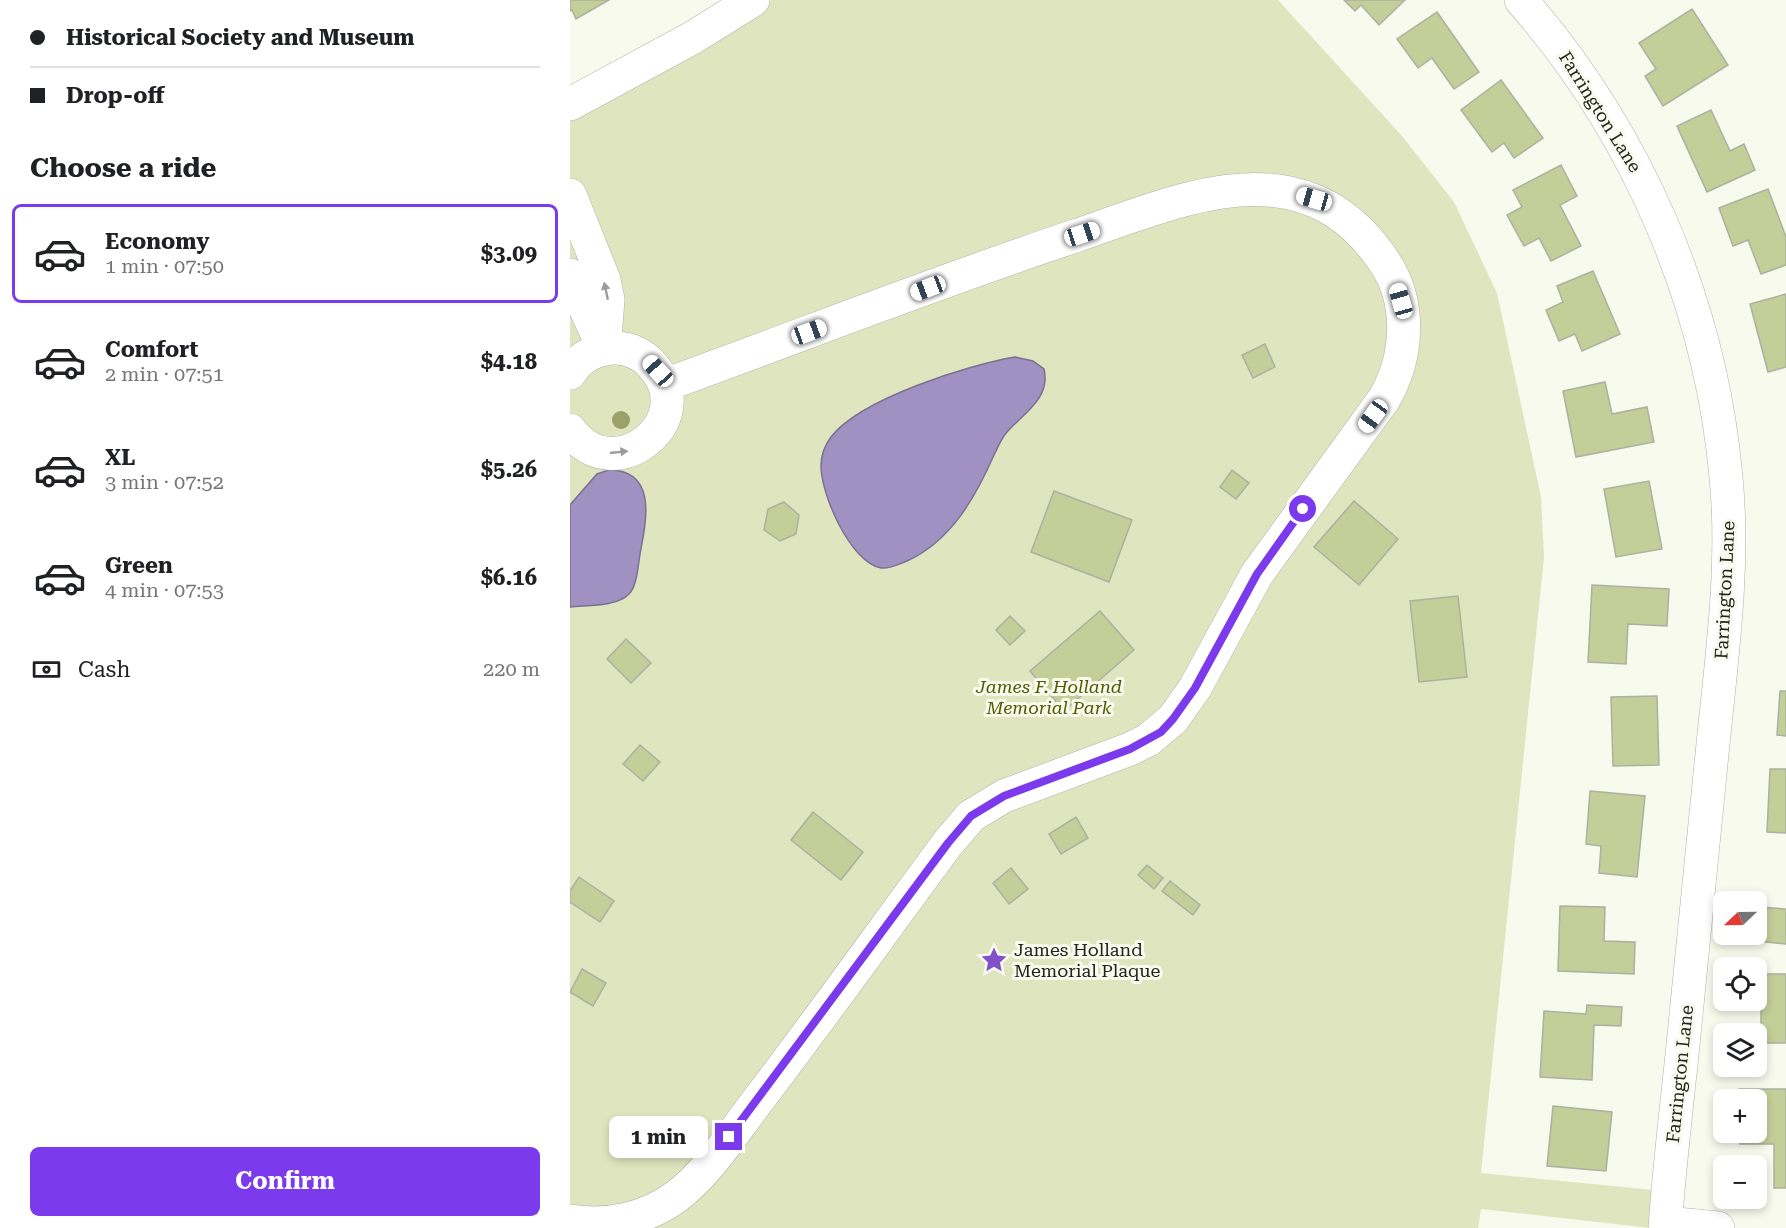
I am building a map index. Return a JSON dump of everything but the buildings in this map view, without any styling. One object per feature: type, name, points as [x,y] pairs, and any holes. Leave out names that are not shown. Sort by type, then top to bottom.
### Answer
[{"type":"street","points":[[570,104],[692,38],[753,0]]},
{"type":"street","name":"Farrington Lane","points":[[1521,0],[1589,88],[1637,168],[1655,207],[1673,248],[1693,308],[1705,352],[1722,441],[1729,519],[1723,649],[1665,1226]]},
{"type":"street","points":[[570,1221],[607,1224],[626,1220],[662,1206],[688,1186],[773,1080],[948,843],[971,816],[1023,787],[1139,744],[1161,732],[1173,719],[1195,688],[1257,574],[1384,399],[1395,380],[1404,341],[1401,301],[1389,269],[1365,235],[1334,208],[1293,193],[1248,189],[1197,198],[1116,222],[992,264],[665,385]]},
{"type":"street","points":[[570,195],[604,280],[608,300],[604,349]]},
{"type":"street","points":[[570,275],[604,349]]},
{"type":"street","points":[[570,373],[587,355],[604,349],[619,348],[634,352],[648,360],[658,371],[665,385],[667,403],[663,421],[654,436],[639,447],[622,453],[604,453],[572,437]]},
{"type":"street","points":[[1665,1226],[1718,1228]]},
{"type":"green space","name":"James F. Holland Memorial Park","points":[[766,0],[1278,0],[1402,136],[1454,202],[1497,293],[1541,497],[1544,557],[1481,1173],[1654,1190],[1651,1228],[1481,1209],[1478,1228],[570,1228],[570,105]]},
{"type":"shaded area","points":[[1015,357],[1033,361],[1044,369],[1044,388],[1040,397],[1003,437],[979,487],[960,517],[936,542],[907,561],[884,568],[870,563],[848,540],[826,493],[821,462],[831,437],[845,423],[890,397],[944,376]]},
{"type":"shaded area","points":[[609,470],[625,472],[635,479],[642,488],[645,500],[645,527],[635,581],[629,594],[617,601],[601,605],[570,607],[570,505],[597,474]]},
{"type":"place","name":"James Holland Memorial Plaque","points":[[994,960]]},
{"type":"route","points":[[729,1137],[948,843],[971,816],[1023,787],[1130,749],[1161,732],[1173,719],[1195,688],[1257,574],[1303,509]]}]
